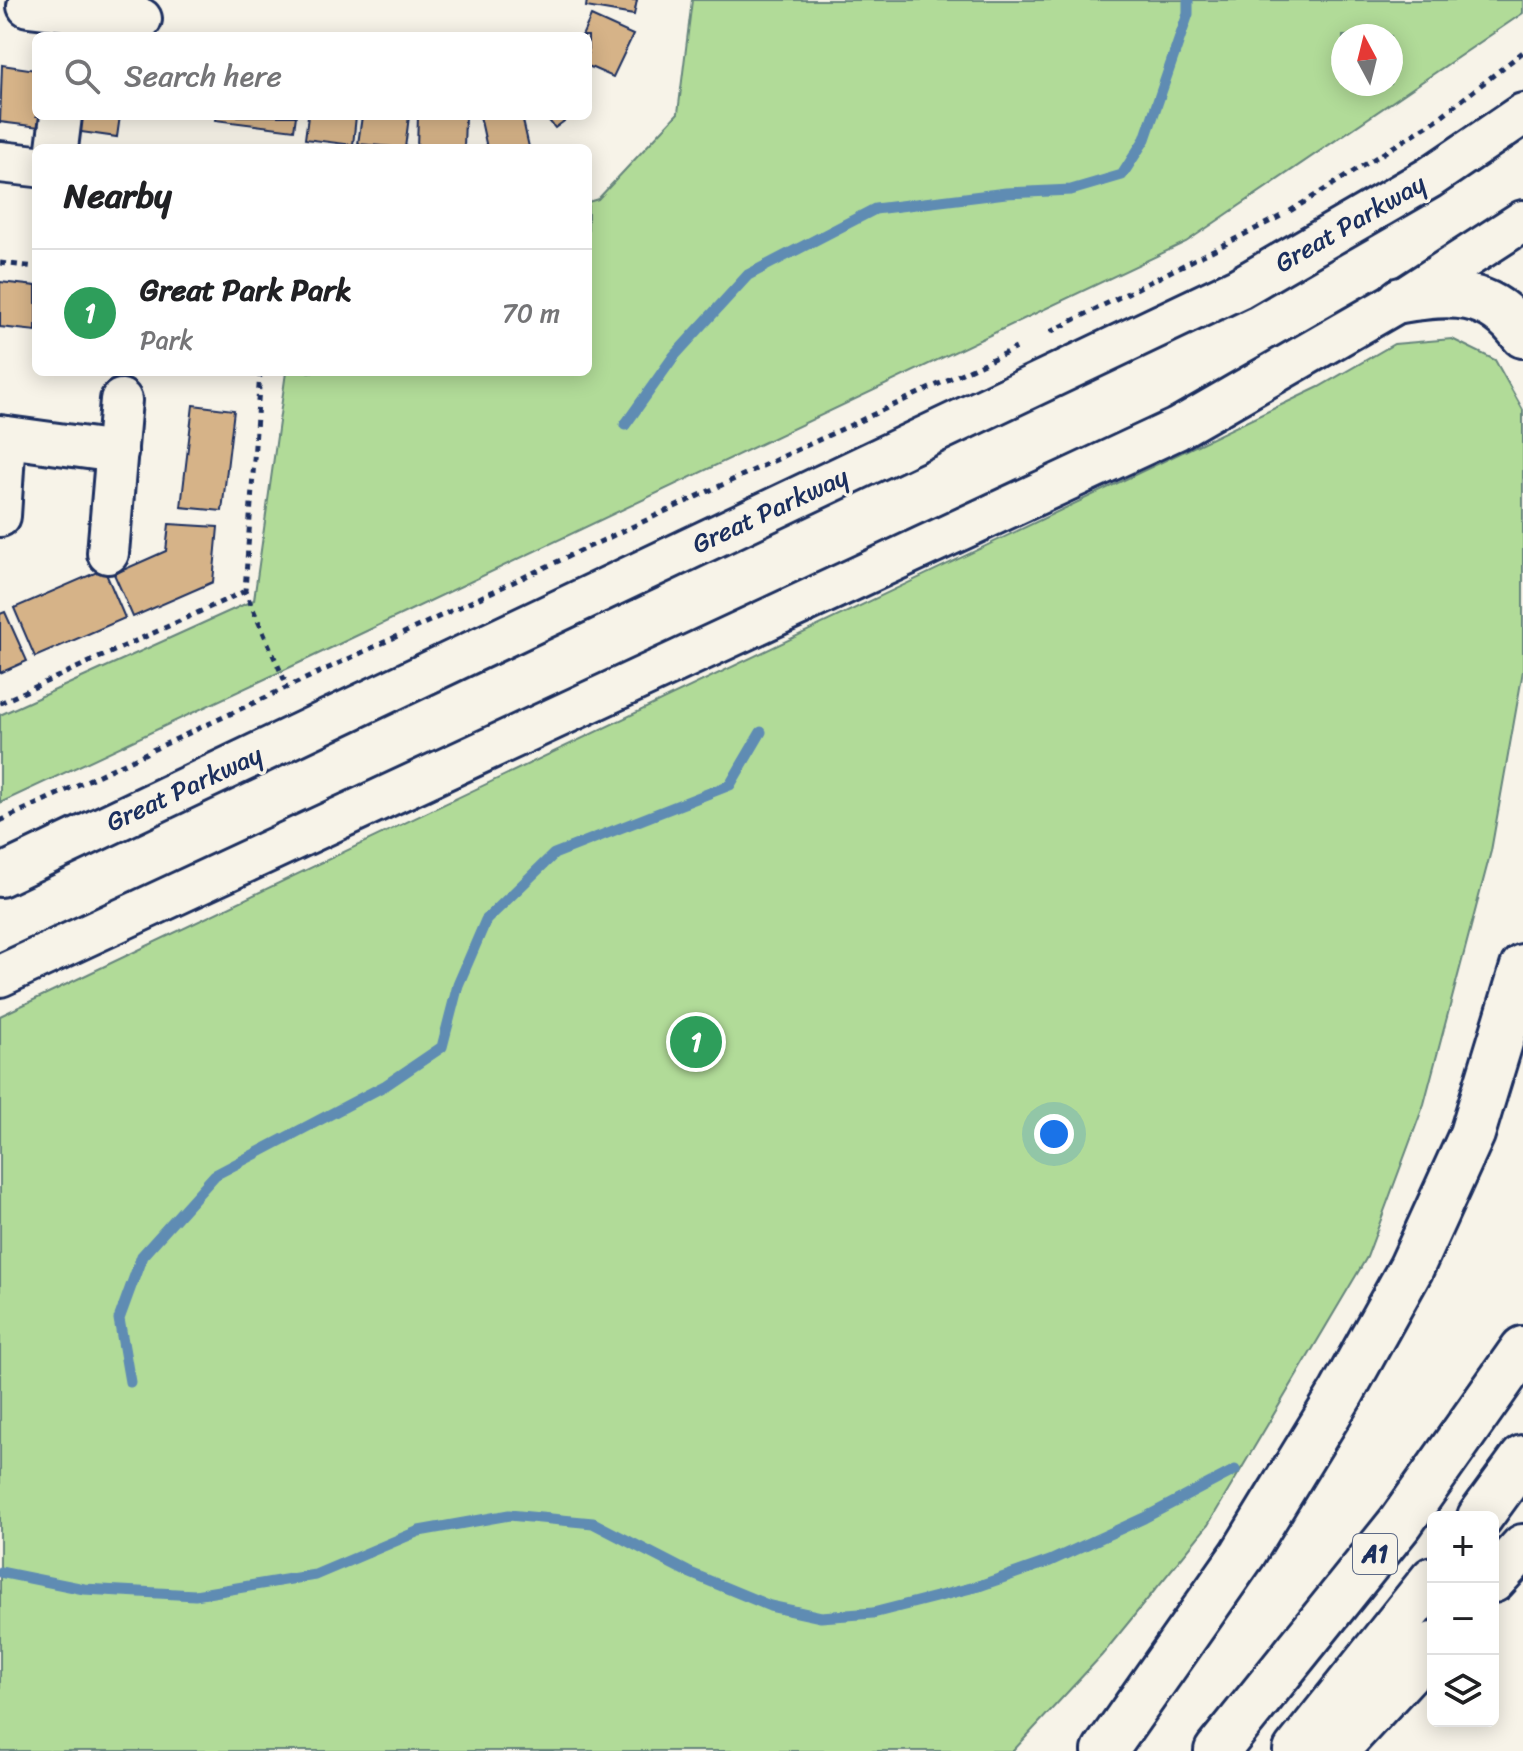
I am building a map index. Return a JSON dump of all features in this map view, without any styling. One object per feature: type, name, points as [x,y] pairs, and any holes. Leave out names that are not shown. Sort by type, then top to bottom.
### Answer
[{"type":"highway","points":[[1401,300],[1435,294],[1474,297],[1498,307],[1523,335]]},
{"type":"highway","points":[[1105,1751],[1243,1554],[1342,1392],[1411,1268],[1472,1134],[1523,967]]},
{"type":"highway","name":"A1","points":[[1217,1751],[1401,1522],[1523,1349]]},
{"type":"highway","points":[[1484,1511],[1523,1458]]},
{"type":"highway","points":[[1499,1573],[1523,1547]]},
{"type":"highway","name":"A1","points":[[1296,1751],[1430,1583]]},
{"type":"highway","points":[[1335,1751],[1427,1651]]},
{"type":"street","points":[[28,6],[74,24],[141,19]]},
{"type":"street","name":"Great Parkway","points":[[0,876],[1239,288],[1444,169],[1523,114]]},
{"type":"street","points":[[58,144],[60,120]]},
{"type":"street","points":[[0,162],[32,166]]},
{"type":"street","points":[[0,976],[1177,429],[1401,300],[1523,221]]},
{"type":"street","points":[[108,553],[121,400]]},
{"type":"street","points":[[0,516],[2,436],[117,452]]},
{"type":"path","points":[[1039,337],[1284,215],[1435,121],[1523,52]]},
{"type":"path","points":[[0,263],[32,267]]},
{"type":"path","points":[[0,821],[1025,344]]},
{"type":"path","points":[[260,376],[245,591],[287,686]]},
{"type":"path","points":[[0,703],[245,591]]},
{"type":"green space","points":[[692,0],[1523,0],[1523,13],[1403,95],[1403,24],[1331,24],[1331,96],[1401,96],[1186,242],[0,803],[0,715],[254,600],[285,376],[592,376],[592,201],[598,199],[678,113]]},
{"type":"green space","points":[[1452,339],[1495,360],[1523,410],[1523,671],[1491,851],[1424,1104],[1367,1257],[1208,1525],[1102,1655],[1013,1751],[0,1751],[0,1016],[1319,387],[1394,344]]},
{"type":"building","points":[[587,0],[637,0],[634,15],[586,7]]},
{"type":"building","points":[[591,16],[633,35],[613,77],[592,68],[592,32],[584,32]]},
{"type":"building","points":[[2,65],[32,69],[32,120],[40,120],[39,127],[0,122]]},
{"type":"building","points":[[75,120],[119,120],[117,137],[74,131]]},
{"type":"building","points":[[215,120],[295,120],[294,130]]},
{"type":"building","points":[[307,120],[356,120],[353,144],[305,139]]},
{"type":"building","points":[[361,120],[408,120],[406,144],[358,144]]},
{"type":"building","points":[[418,120],[465,120],[464,144],[417,144]]},
{"type":"building","points":[[481,120],[523,120],[528,144],[486,144]]},
{"type":"building","points":[[548,120],[566,120],[555,128]]},
{"type":"building","points":[[0,282],[32,286],[32,331],[0,327]]},
{"type":"building","points":[[193,405],[234,410],[222,511],[181,507]]},
{"type":"building","points":[[169,524],[218,527],[213,582],[133,617],[114,574],[166,551]]},
{"type":"building","points":[[104,569],[125,618],[35,657],[14,608]]},
{"type":"building","points":[[5,612],[27,661],[0,673],[0,614]]},
{"type":"waterway","points":[[625,425],[674,356],[748,275],[875,209],[1006,193],[1071,190],[1122,175],[1145,139],[1188,14],[1188,0]]},
{"type":"waterway","points":[[130,1382],[119,1319],[142,1256],[215,1175],[386,1085],[442,1047],[458,985],[486,920],[554,854],[730,785],[761,732]]},
{"type":"waterway","points":[[0,1572],[84,1589],[195,1595],[315,1575],[419,1531],[509,1515],[593,1523],[688,1572],[770,1606],[821,1617],[873,1613],[979,1586],[1050,1561],[1144,1518],[1235,1470]]},
{"type":"place","name":"Great Park Park","points":[[696,1042]]}]
